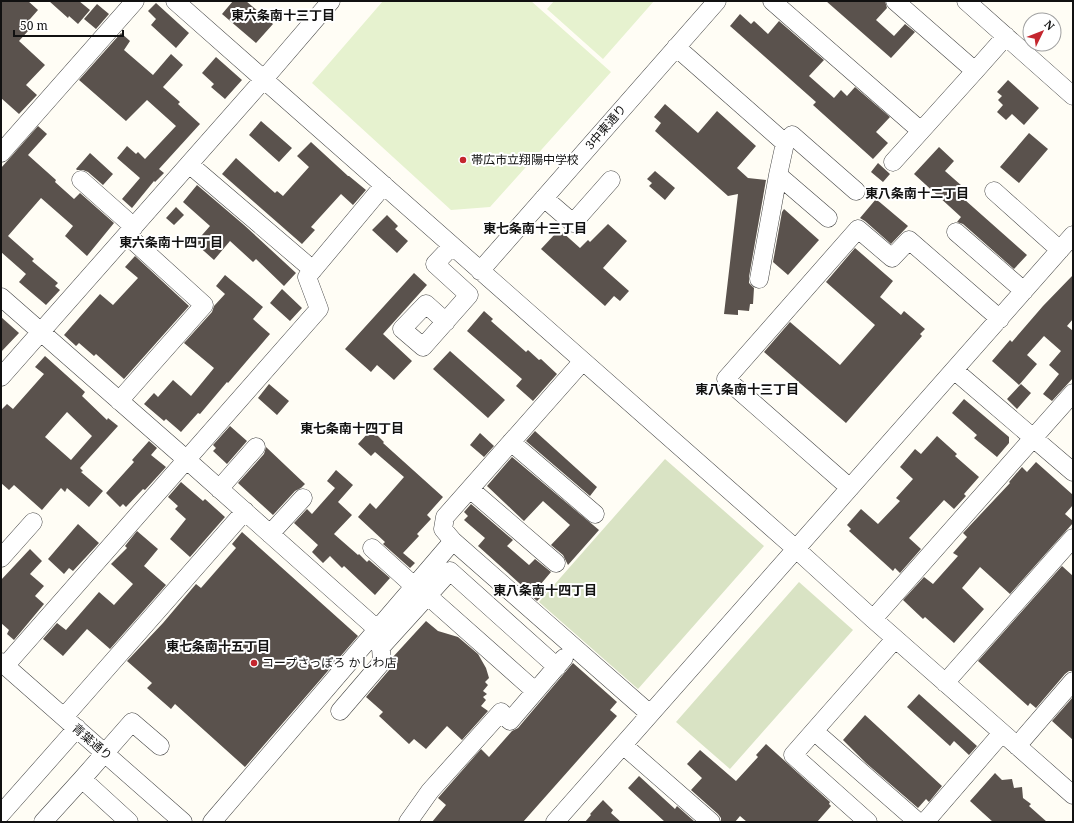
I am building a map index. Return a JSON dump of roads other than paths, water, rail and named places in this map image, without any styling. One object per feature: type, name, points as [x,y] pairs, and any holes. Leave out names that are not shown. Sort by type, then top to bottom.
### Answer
[{"type":"street","points":[[1,153],[135,1]]},
{"type":"street","points":[[175,1],[582,362],[796,549],[872,619],[1073,795]]},
{"type":"street","points":[[1,377],[331,1]]},
{"type":"street","name":"3中東通り","points":[[480,271],[717,1]]},
{"type":"street","points":[[772,1],[921,132]]},
{"type":"street","points":[[895,1],[975,71]]},
{"type":"street","points":[[966,1],[1073,96]]},
{"type":"street","points":[[893,162],[1006,36]]},
{"type":"street","points":[[676,47],[786,143]]},
{"type":"street","points":[[759,279],[778,175],[786,143],[792,135],[856,191]]},
{"type":"street","points":[[189,164],[313,270]]},
{"type":"street","points":[[778,175],[828,218]]},
{"type":"street","points":[[81,180],[204,305],[120,401]]},
{"type":"street","points":[[544,198],[573,224],[611,180]]},
{"type":"street","points":[[3,664],[187,460],[320,309],[307,277],[384,185]]},
{"type":"street","points":[[994,191],[1060,250]]},
{"type":"street","points":[[850,488],[726,379],[858,228],[892,258],[909,240],[1000,319]]},
{"type":"street","points":[[956,232],[1024,291]]},
{"type":"street","points":[[555,822],[1073,235]]},
{"type":"street","points":[[446,322],[470,295],[435,264],[452,246]]},
{"type":"street","points":[[1,297],[245,511],[376,638],[382,662],[340,711]]},
{"type":"street","points":[[582,362],[445,517],[444,529],[453,541],[650,714]]},
{"type":"street","points":[[954,370],[1073,472]]},
{"type":"street","points":[[872,619],[1073,393]]},
{"type":"street","points":[[512,442],[595,514]]},
{"type":"street","points":[[219,489],[256,447]]},
{"type":"street","points":[[470,489],[556,563]]},
{"type":"street","points":[[270,534],[303,498]]},
{"type":"street","points":[[1,814],[70,723],[245,511]]},
{"type":"street","points":[[1,558],[33,522]]},
{"type":"street","points":[[945,683],[1073,538]]},
{"type":"street","points":[[212,822],[376,638],[421,591],[453,541]]},
{"type":"street","points":[[372,548],[535,692]]},
{"type":"street","points":[[421,591],[450,571],[557,667]]},
{"type":"street","points":[[868,822],[793,755],[895,639]]},
{"type":"street","points":[[408,822],[430,791],[502,712],[510,721],[574,647]]},
{"type":"street","name":"青葉通り","points":[[3,664],[182,822]]},
{"type":"street","points":[[1017,746],[1073,680]]},
{"type":"street","points":[[43,822],[132,722],[160,746]]},
{"type":"street","points":[[814,731],[918,822]]},
{"type":"street","points":[[925,822],[1002,733]]},
{"type":"street","points":[[623,745],[711,822]]},
{"type":"street","points":[[82,779],[129,822]]},
{"type":"place","name":"帯広市立翔陽中学校","points":[[463,160]]},
{"type":"place","name":"コープさっぽろ かしわ店","points":[[254,663]]},
{"type":"district","name":"東六条南十三丁目","points":[[283,15]]},
{"type":"district","name":"東八条南十二丁目","points":[[917,193]]},
{"type":"district","name":"東七条南十三丁目","points":[[535,228]]},
{"type":"district","name":"東六条南十四丁目","points":[[171,242]]},
{"type":"district","name":"東八条南十三丁目","points":[[747,389]]},
{"type":"district","name":"東七条南十四丁目","points":[[352,428]]},
{"type":"district","name":"東八条南十四丁目","points":[[545,590]]},
{"type":"district","name":"東七条南十五丁目","points":[[218,646]]}]
